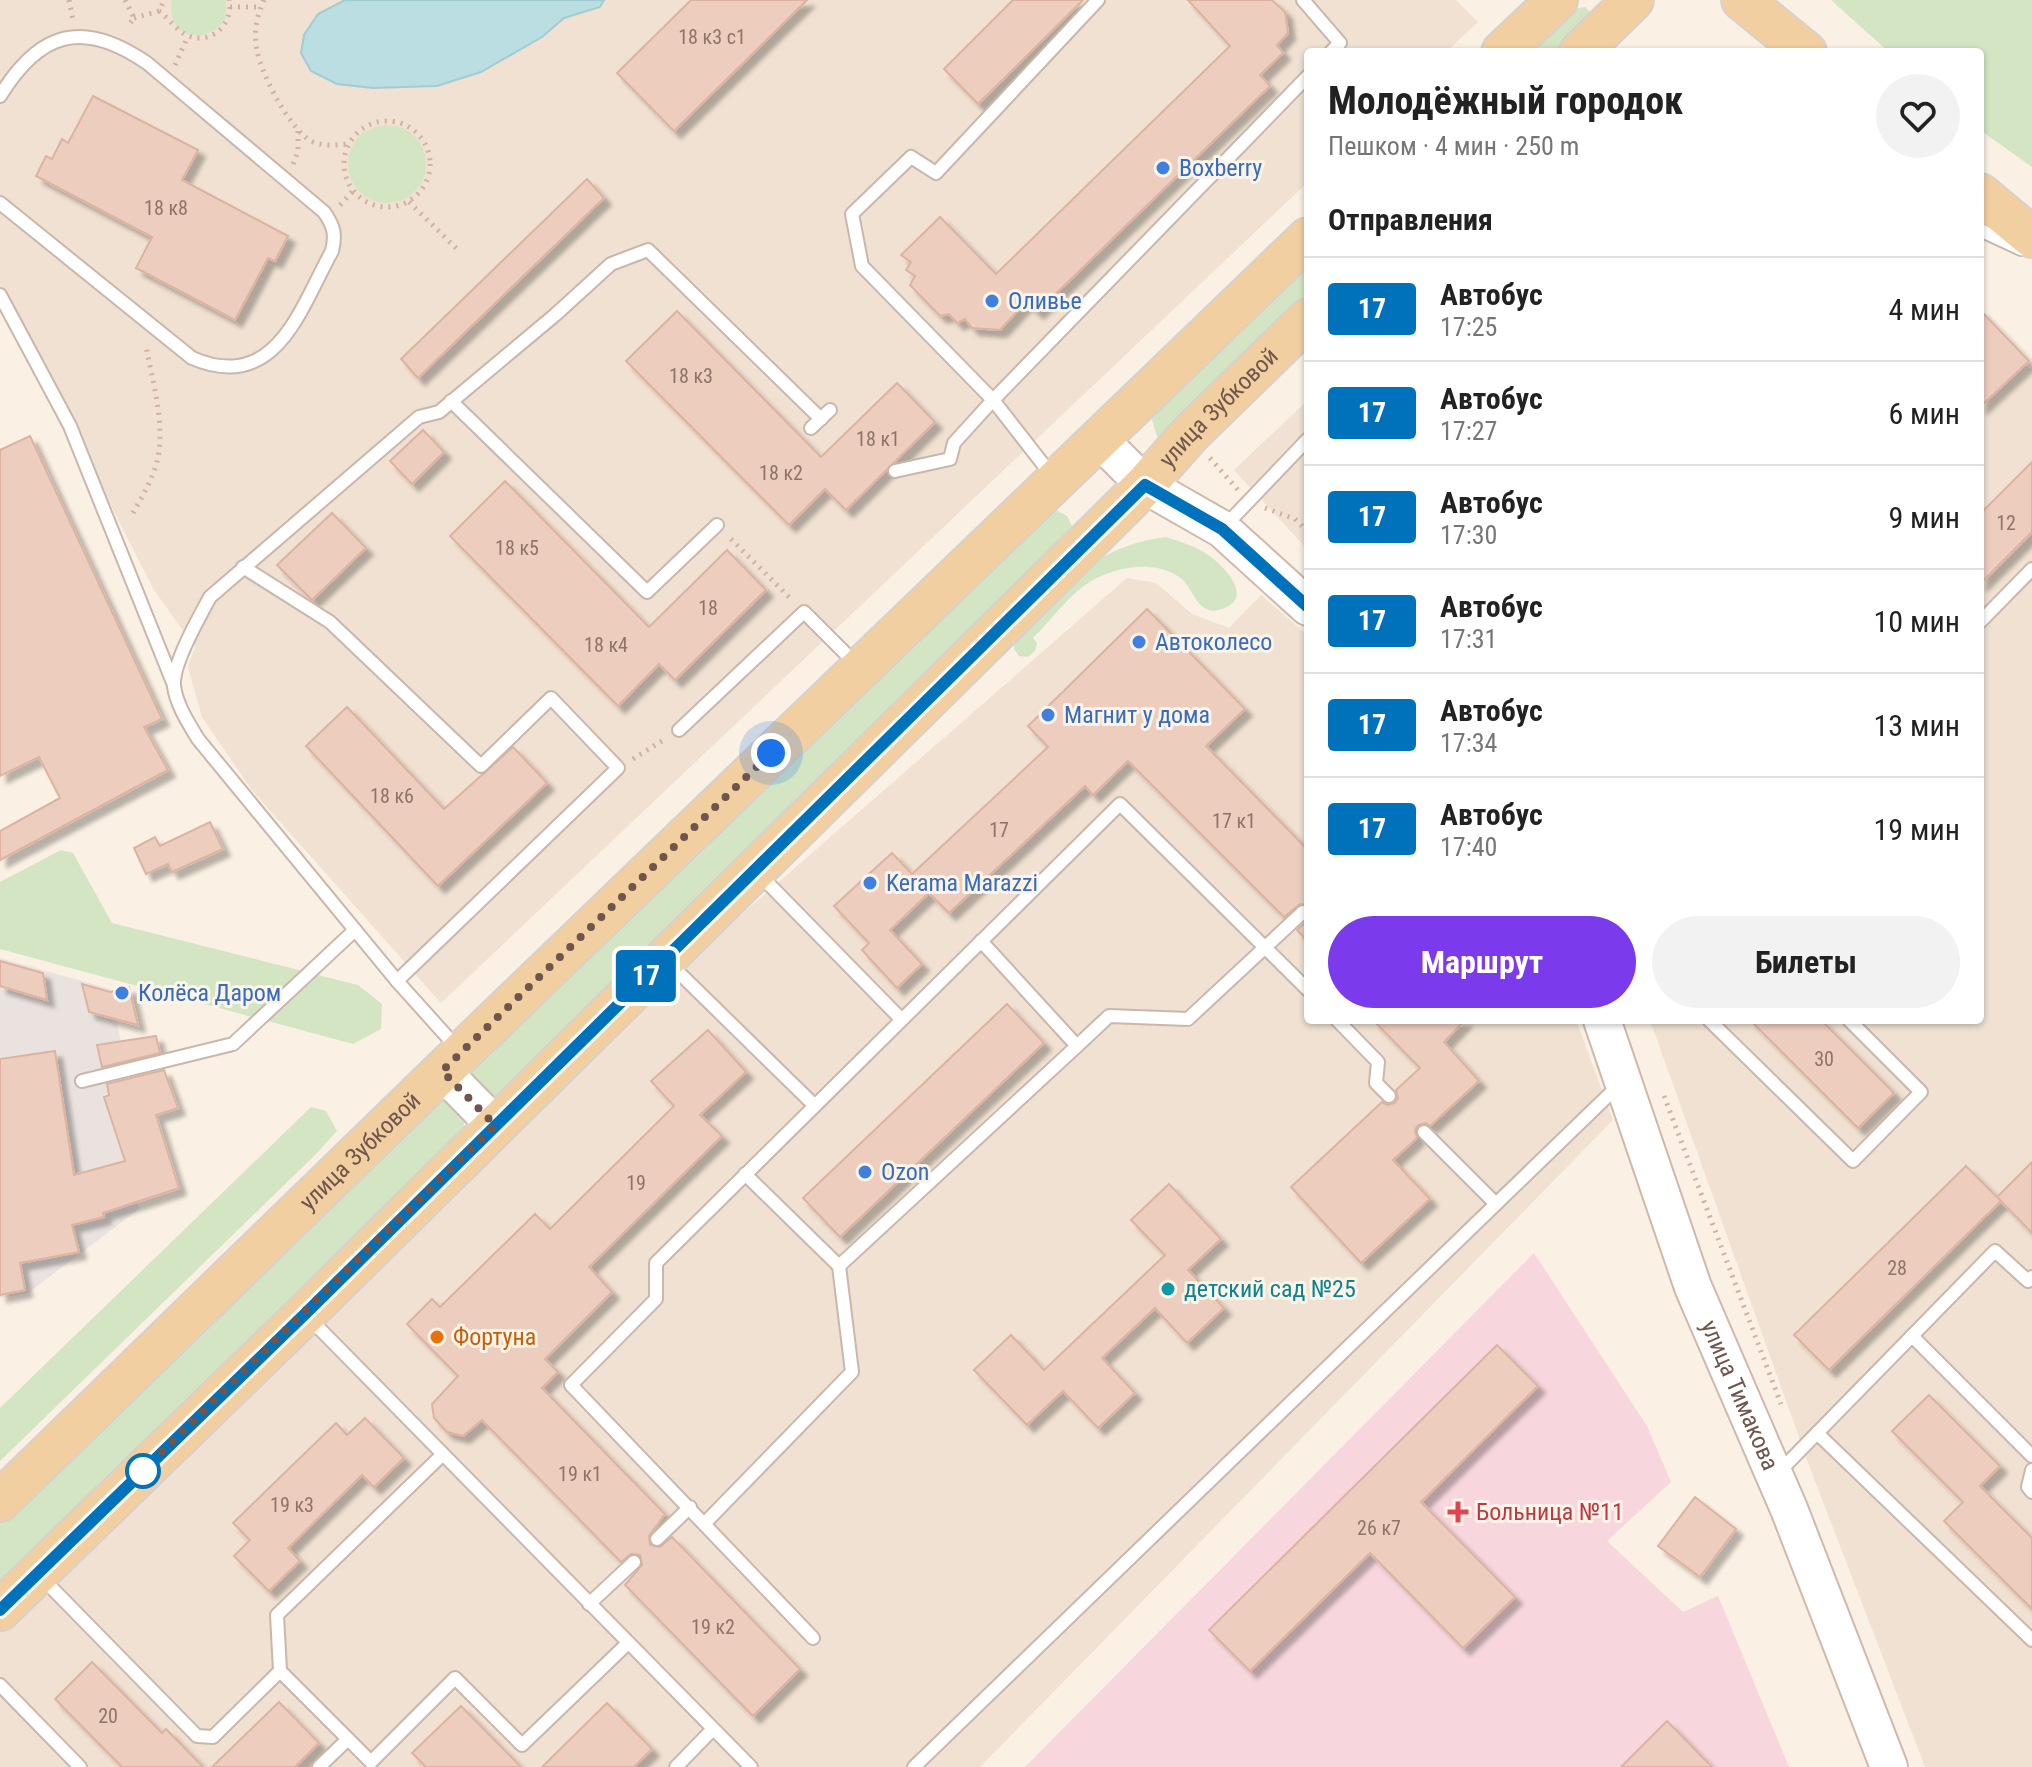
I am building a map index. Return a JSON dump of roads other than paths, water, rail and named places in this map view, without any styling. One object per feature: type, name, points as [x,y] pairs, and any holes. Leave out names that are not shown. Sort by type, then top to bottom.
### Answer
[{"type":"main road","points":[[1506,48],[1557,0]]},
{"type":"main road","points":[[1584,48],[1633,0]]},
{"type":"main road","points":[[1742,0],[1801,48]]},
{"type":"main road","points":[[1984,197],[2032,237]]},
{"type":"main road","name":"улица Зубковой","points":[[0,1501],[1304,242]]},
{"type":"main road","name":"улица Зубковой","points":[[0,1610],[305,1314],[1145,485],[1190,434],[1304,323]]},
{"type":"street","points":[[1098,438],[1145,485],[1222,529],[1304,603]]},
{"type":"street","name":"улица Тимакова","points":[[1603,1024],[1693,1287],[1787,1464],[1889,1767]]},
{"type":"street","points":[[452,1062],[495,1125]]},
{"type":"lane","points":[[1055,479],[993,400],[862,266],[852,214],[911,157],[936,173],[1098,0]]},
{"type":"lane","points":[[1303,0],[1339,48]]},
{"type":"lane","points":[[0,96],[12,77],[35,52],[58,39],[103,39],[127,49],[324,212],[332,223],[335,237],[332,251],[282,342],[268,356],[246,364],[208,365],[192,358],[0,203]]},
{"type":"lane","points":[[895,471],[950,459],[954,443],[993,400],[1304,80]]},
{"type":"lane","points":[[1984,232],[2032,254]]},
{"type":"lane","points":[[174,685],[188,637],[210,597],[419,417],[439,412],[611,264],[648,250],[821,419]]},
{"type":"lane","points":[[0,295],[70,426],[187,720],[198,739],[397,981],[452,1062]]},
{"type":"lane","points":[[0,326],[13,319]]},
{"type":"lane","points":[[451,401],[647,592],[717,525]]},
{"type":"lane","points":[[1222,529],[1304,443]]},
{"type":"lane","points":[[243,567],[330,622],[481,766],[551,698],[618,768],[397,981]]},
{"type":"lane","points":[[1984,618],[2032,569]]},
{"type":"lane","points":[[679,730],[804,612],[860,668]]},
{"type":"lane","points":[[813,1638],[571,1385],[656,1299],[656,1263],[1120,804],[1304,986]]},
{"type":"lane","points":[[754,870],[901,1019]]},
{"type":"lane","points":[[839,1266],[1109,1016],[1188,1019],[1303,912]]},
{"type":"lane","points":[[82,1081],[233,1044],[355,930]]},
{"type":"lane","points":[[981,941],[1077,1046]]},
{"type":"lane","points":[[664,958],[814,1105]]},
{"type":"lane","points":[[1341,1024],[1378,1062],[1376,1083],[1389,1096]]},
{"type":"lane","points":[[1713,1024],[1853,1161],[1921,1092],[1853,1024]]},
{"type":"lane","points":[[914,1767],[1623,1081]]},
{"type":"lane","points":[[1424,1132],[1496,1204]]},
{"type":"lane","points":[[705,1523],[852,1372],[839,1266],[745,1174]]},
{"type":"lane","points":[[1787,1464],[1995,1251],[2028,1281],[2032,1277]]},
{"type":"lane","points":[[305,1314],[751,1767]]},
{"type":"lane","points":[[1912,1336],[2032,1456]]},
{"type":"lane","points":[[1817,1433],[2032,1640]]},
{"type":"lane","points":[[442,1455],[277,1615],[280,1671],[371,1762],[455,1678],[522,1745],[628,1643]]},
{"type":"lane","points":[[2032,1470],[2028,1487],[2032,1492]]},
{"type":"lane","points":[[657,1539],[690,1507]]},
{"type":"lane","points":[[589,1604],[634,1562]]},
{"type":"lane","points":[[38,1573],[197,1736],[213,1737],[280,1671]]},
{"type":"lane","points":[[0,1685],[80,1767]]},
{"type":"lane","points":[[676,1767],[713,1729]]},
{"type":"lane","points":[[319,1767],[348,1739]]},
{"type":"water","points":[[345,0],[604,0],[600,7],[564,18],[542,37],[481,72],[437,86],[373,88],[337,84],[311,71],[301,53],[304,35],[318,14]]},
{"type":"place","name":"Boxberry","points":[[1163,168]]},
{"type":"place","name":"Оливье","points":[[992,301]]},
{"type":"place","name":"Автоколесо","points":[[1139,642]]},
{"type":"place","name":"Магнит у дома","points":[[1048,715]]},
{"type":"place","name":"Kerama Marazzi","points":[[870,883]]},
{"type":"place","name":"Колёса Даром","points":[[122,993]]},
{"type":"place","name":"Ozon","points":[[865,1172]]},
{"type":"place","name":"детский сад №25","points":[[1168,1289]]},
{"type":"place","name":"Фортуна","points":[[437,1337]]},
{"type":"place","name":"Больница №11","points":[[1458,1512]]}]
